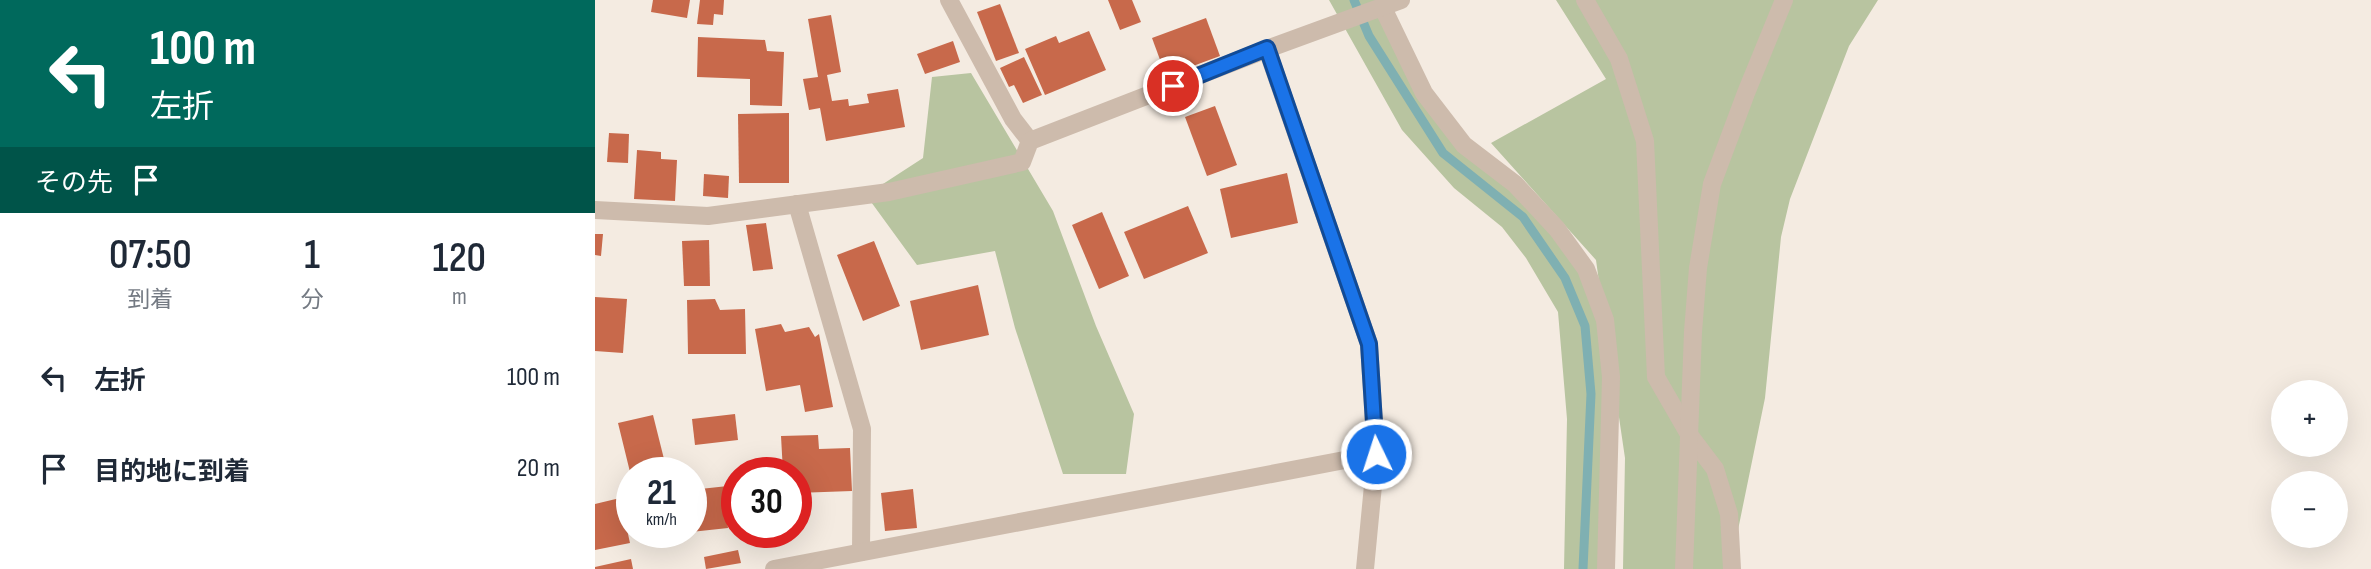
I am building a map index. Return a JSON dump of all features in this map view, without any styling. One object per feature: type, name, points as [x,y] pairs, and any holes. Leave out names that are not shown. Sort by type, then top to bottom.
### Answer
[{"type":"street","points":[[949,0],[1013,119],[1030,141]]},
{"type":"street","points":[[595,209],[708,216],[889,192],[1022,162],[1030,141],[1267,48],[1401,0]]},
{"type":"street","points":[[1585,0],[1619,59],[1646,141],[1656,377],[1690,436],[1715,469],[1729,514],[1732,569]]},
{"type":"street","points":[[1684,569],[1693,332],[1698,268],[1712,184],[1784,0]]},
{"type":"street","points":[[1383,8],[1424,93],[1464,145],[1515,184],[1557,229],[1586,269],[1605,320],[1611,377],[1607,569]]},
{"type":"street","points":[[1267,48],[1369,344],[1376,454],[1365,569]]},
{"type":"street","points":[[797,204],[862,429],[861,552]]},
{"type":"street","points":[[774,569],[1376,454]]},
{"type":"green space","points":[[1329,0],[1376,0],[1419,95],[1543,213],[1603,311],[1596,260],[1491,143],[1606,79],[1556,0],[1878,0],[1849,46],[1790,199],[1781,237],[1765,398],[1730,569],[1623,569],[1625,458],[1607,336],[1602,569],[1564,569],[1567,419],[1558,312],[1526,258],[1502,227],[1454,188],[1402,130]]},
{"type":"green space","points":[[971,73],[1053,211],[1096,326],[1134,414],[1126,474],[1063,474],[1015,328],[995,251],[917,265],[866,195],[923,158],[932,77]]},
{"type":"building","points":[[653,0],[690,0],[687,18],[651,12]]},
{"type":"building","points":[[700,0],[724,0],[723,15],[714,14],[713,25],[697,24]]},
{"type":"building","points":[[1108,0],[1132,0],[1141,22],[1120,30]]},
{"type":"building","points":[[1000,4],[1019,53],[996,61],[977,12]]},
{"type":"building","points":[[831,15],[841,72],[827,75],[832,101],[848,99],[849,106],[869,103],[867,94],[898,89],[905,127],[826,141],[820,108],[809,110],[803,79],[818,77],[808,19]]},
{"type":"building","points":[[1206,18],[1220,56],[1166,76],[1152,38]]},
{"type":"building","points":[[1089,31],[1106,70],[1045,95],[1025,49],[1056,36],[1059,43]]},
{"type":"building","points":[[698,37],[765,40],[767,51],[784,52],[782,106],[750,105],[750,79],[697,77]]},
{"type":"building","points":[[953,41],[960,62],[925,74],[917,54]]},
{"type":"building","points":[[1024,57],[1042,95],[1023,103],[1014,85],[1009,87],[1000,68]]},
{"type":"building","points":[[1215,106],[1237,165],[1207,176],[1185,117]]},
{"type":"building","points":[[789,113],[789,183],[739,183],[738,114]]},
{"type":"building","points":[[609,133],[629,134],[628,163],[607,162]]},
{"type":"building","points":[[637,150],[661,152],[661,159],[677,160],[675,201],[634,199]]},
{"type":"building","points":[[1287,173],[1298,223],[1231,238],[1220,189]]},
{"type":"building","points":[[704,174],[729,176],[728,198],[703,196]]},
{"type":"building","points":[[1188,206],[1208,253],[1144,279],[1124,232]]},
{"type":"building","points":[[1102,212],[1129,276],[1099,289],[1072,225]]},
{"type":"building","points":[[766,223],[773,269],[753,271],[746,225]]},
{"type":"building","points":[[595,234],[603,234],[601,256],[595,255]]},
{"type":"building","points":[[709,240],[710,286],[684,286],[682,241]]},
{"type":"building","points":[[874,241],[900,306],[863,321],[837,255]]},
{"type":"building","points":[[978,285],[989,335],[921,350],[910,301]]},
{"type":"building","points":[[595,297],[627,299],[623,353],[595,351]]},
{"type":"building","points":[[715,299],[720,310],[745,309],[746,354],[688,354],[687,300]]},
{"type":"building","points":[[781,324],[785,332],[809,327],[815,337],[819,334],[833,407],[805,412],[800,385],[766,391],[755,329]]},
{"type":"building","points":[[735,414],[738,440],[695,445],[692,419]]},
{"type":"building","points":[[653,415],[664,457],[626,457],[618,423]]},
{"type":"building","points":[[818,435],[819,449],[850,448],[852,491],[812,492],[812,457],[782,457],[781,436]]},
{"type":"building","points":[[721,487],[721,529],[707,530],[707,488]]},
{"type":"building","points":[[913,489],[917,528],[885,531],[881,493]]},
{"type":"building","points":[[616,499],[616,546],[595,550],[595,504]]},
{"type":"building","points":[[738,550],[741,563],[706,569],[704,557]]},
{"type":"building","points":[[631,559],[633,569],[595,569],[595,567]]},
{"type":"waterway","points":[[1354,0],[1369,36],[1443,153],[1523,217],[1565,278],[1585,326],[1591,394],[1583,569]]},
{"type":"route","points":[[1173,86],[1267,48],[1369,344],[1376,454]]}]
